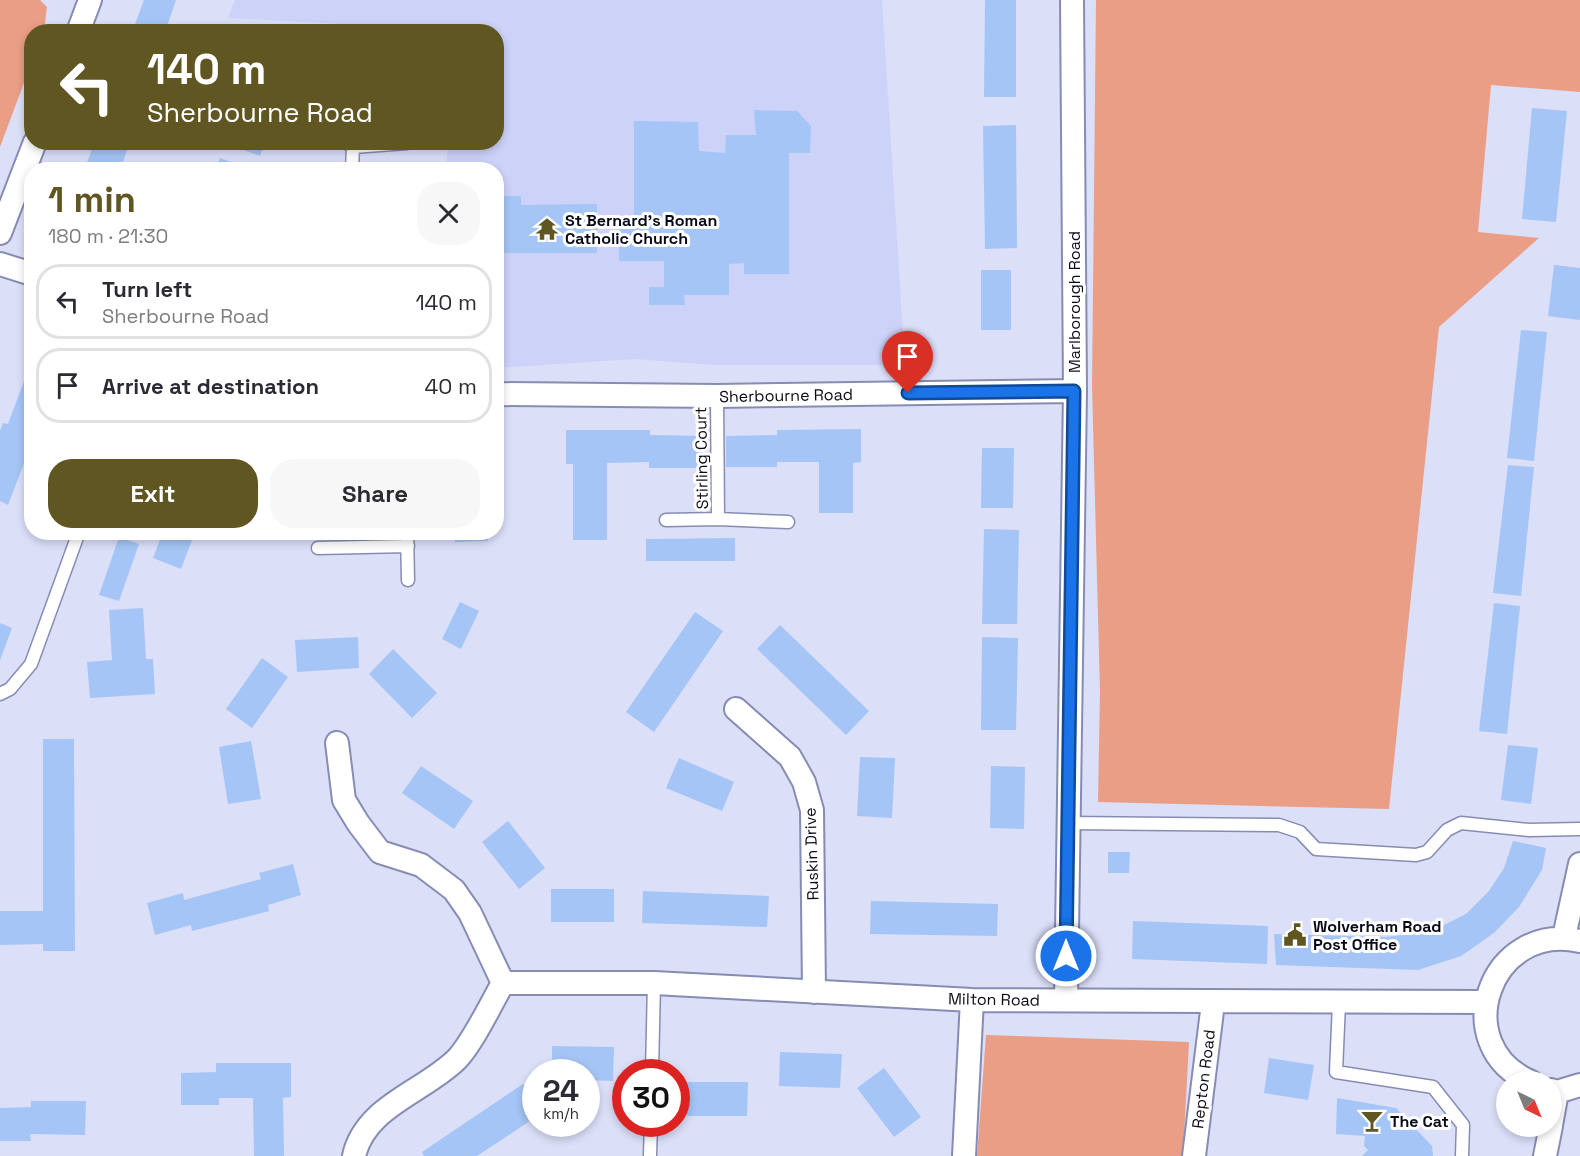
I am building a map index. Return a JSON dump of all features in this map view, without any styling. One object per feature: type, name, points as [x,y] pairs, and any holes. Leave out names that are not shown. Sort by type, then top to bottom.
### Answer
[{"type":"street","name":"Marlborough Road","points":[[1065,1000],[1074,391],[1072,0]]},
{"type":"street","points":[[80,24],[85,2]]},
{"type":"street","points":[[0,233],[24,171]]},
{"type":"street","points":[[0,264],[24,272]]},
{"type":"street","name":"Sherbourne Road","points":[[504,394],[717,396],[1074,391]]},
{"type":"street","name":"Ruskin Drive","points":[[736,709],[790,757],[804,782],[812,810],[814,992]]},
{"type":"street","points":[[337,742],[344,800],[358,823],[380,852],[421,866],[454,890],[470,913],[503,983],[457,1059],[375,1118],[356,1148],[354,1156]]},
{"type":"street","points":[[1515,1071],[1505,1064],[1491,1041],[1485,1016],[1486,1002],[1494,977],[1507,960],[1528,944],[1572,939],[1580,864]]},
{"type":"street","name":"Milton Road","points":[[503,983],[654,983],[972,1000],[1213,1003],[1486,1002]]},
{"type":"street","points":[[964,1156],[972,1000]]},
{"type":"street","name":"Repton Road","points":[[1194,1156],[1213,1003]]},
{"type":"street","points":[[1562,1089],[1580,1085]]},
{"type":"street","points":[[1545,1156],[1549,1137]]},
{"type":"lane","name":"Stirling Court","points":[[717,396],[718,519]]},
{"type":"lane","name":"Stirling Court","points":[[666,520],[718,519],[788,522]]},
{"type":"lane","points":[[0,694],[10,689],[31,664],[76,540]]},
{"type":"lane","points":[[408,540],[408,580]]},
{"type":"lane","points":[[318,548],[408,546]]},
{"type":"lane","points":[[1067,823],[1279,825],[1300,832],[1316,849],[1416,855],[1427,852],[1447,830],[1461,823],[1529,830],[1580,829]]},
{"type":"lane","points":[[652,1059],[654,983]]},
{"type":"lane","points":[[1339,1003],[1336,1072],[1433,1087],[1462,1125],[1462,1156]]},
{"type":"lane","points":[[650,1155],[651,1137]]},
{"type":"shaded area","points":[[0,0],[40,0],[47,7],[45,24],[24,24],[24,83],[0,147]]},
{"type":"shaded area","points":[[235,0],[882,0],[905,365],[712,365],[635,359],[504,368],[504,162],[447,162],[447,150],[504,150],[504,24],[343,24],[228,18]]},
{"type":"shaded area","points":[[1096,0],[1580,0],[1580,92],[1491,85],[1478,232],[1539,238],[1439,327],[1389,809],[1098,802],[1100,692],[1092,386]]},
{"type":"shaded area","points":[[986,1035],[1189,1042],[1183,1156],[977,1156]]},
{"type":"building","points":[[144,0],[176,0],[168,24],[135,24]]},
{"type":"building","points":[[985,0],[1016,0],[1016,97],[984,97]]},
{"type":"building","points":[[1532,108],[1567,111],[1556,222],[1522,219]]},
{"type":"building","points":[[754,110],[797,111],[811,126],[810,153],[789,153],[789,274],[744,274],[744,263],[729,264],[729,295],[684,295],[685,305],[649,305],[649,287],[664,287],[664,261],[619,261],[619,228],[634,228],[634,121],[698,122],[699,151],[725,153],[726,135],[756,135]]},
{"type":"building","points":[[1016,125],[1017,248],[985,249],[983,126]]},
{"type":"building","points":[[92,150],[127,150],[123,162],[87,162]]},
{"type":"building","points":[[243,150],[262,150],[260,156]]},
{"type":"building","points":[[220,158],[231,162],[219,162]]},
{"type":"building","name":"St Bernard's Roman Catholic Church","points":[[504,196],[521,196],[521,205],[597,204],[597,253],[504,253]]},
{"type":"building","points":[[1554,265],[1580,268],[1580,320],[1548,316]]},
{"type":"building","points":[[981,270],[1011,270],[1011,330],[981,330]]},
{"type":"building","points":[[1521,330],[1547,332],[1534,461],[1507,458]]},
{"type":"building","points":[[24,381],[24,464],[8,505],[0,501],[0,431],[3,423],[8,424]]},
{"type":"building","points":[[861,429],[861,462],[853,463],[853,513],[819,513],[819,462],[777,462],[777,467],[726,467],[726,436],[777,435],[777,430]]},
{"type":"building","points":[[566,430],[650,430],[650,435],[702,436],[702,468],[649,468],[649,462],[607,463],[607,540],[573,540],[573,464],[566,464]]},
{"type":"building","points":[[982,448],[1014,448],[1013,508],[981,508]]},
{"type":"building","points":[[1508,465],[1534,467],[1521,596],[1493,593]]},
{"type":"building","points":[[984,529],[1019,530],[1017,624],[982,624]]},
{"type":"building","points":[[735,538],[735,561],[646,561],[646,539]]},
{"type":"building","points":[[118,540],[139,544],[119,601],[99,595]]},
{"type":"building","points":[[160,540],[192,540],[181,569],[153,558]]},
{"type":"building","points":[[455,540],[488,541],[455,542]]},
{"type":"building","points":[[460,602],[479,611],[461,649],[442,639]]},
{"type":"building","points":[[1494,603],[1520,606],[1507,734],[1479,731]]},
{"type":"building","points":[[143,608],[146,659],[153,659],[155,694],[90,698],[87,662],[112,660],[109,610]]},
{"type":"building","points":[[695,612],[723,631],[654,732],[626,712]]},
{"type":"building","points":[[0,623],[12,628],[0,660]]},
{"type":"building","points":[[780,625],[869,711],[846,735],[757,649]]},
{"type":"building","points":[[358,637],[359,668],[297,672],[295,640]]},
{"type":"building","points":[[982,637],[1018,638],[1016,730],[981,730]]},
{"type":"building","points":[[393,649],[437,693],[412,718],[369,674]]},
{"type":"building","points":[[262,658],[288,677],[252,728],[226,709]]},
{"type":"building","points":[[43,739],[74,739],[75,951],[43,951],[43,944],[0,945],[0,911],[43,911]]},
{"type":"building","points":[[251,741],[261,799],[228,804],[219,747]]},
{"type":"building","points":[[1508,745],[1538,748],[1531,804],[1501,800]]},
{"type":"building","points":[[860,757],[895,758],[892,818],[857,816]]},
{"type":"building","points":[[679,758],[734,782],[722,811],[666,788]]},
{"type":"building","points":[[421,766],[473,801],[454,829],[402,793]]},
{"type":"building","points":[[991,766],[1025,767],[1024,829],[990,828]]},
{"type":"building","points":[[508,821],[545,868],[519,889],[482,842]]},
{"type":"building","points":[[1513,841],[1546,848],[1542,870],[1519,907],[1494,933],[1461,956],[1418,970],[1276,965],[1274,934],[1386,937],[1440,927],[1466,914],[1489,891],[1504,868]]},
{"type":"building","points":[[1108,852],[1130,852],[1129,873],[1108,873]]},
{"type":"building","points":[[293,864],[301,895],[268,905],[269,911],[192,931],[191,925],[155,935],[147,903],[183,893],[184,900],[261,879],[259,873]]},
{"type":"building","points":[[551,889],[614,889],[614,922],[551,922]]},
{"type":"building","points":[[643,891],[769,896],[767,927],[642,923]]},
{"type":"building","points":[[871,901],[998,904],[997,936],[870,934]]},
{"type":"building","points":[[1133,921],[1268,926],[1267,964],[1132,959]]},
{"type":"building","points":[[552,1046],[614,1047],[612,1081],[600,1081],[600,1059],[552,1059]]},
{"type":"building","points":[[780,1052],[842,1054],[840,1088],[779,1086]]},
{"type":"building","points":[[1269,1058],[1314,1065],[1308,1100],[1264,1093]]},
{"type":"building","points":[[216,1063],[291,1063],[291,1097],[283,1098],[284,1156],[254,1156],[253,1098],[219,1098],[219,1105],[181,1105],[181,1073],[216,1072]]},
{"type":"building","points":[[884,1068],[921,1117],[894,1137],[857,1088]]},
{"type":"building","points":[[690,1082],[748,1082],[747,1116],[690,1116]]},
{"type":"building","points":[[522,1085],[522,1126],[477,1156],[424,1156],[422,1152]]},
{"type":"building","name":"The Cat","points":[[1337,1098],[1396,1108],[1432,1146],[1433,1156],[1362,1156],[1368,1150],[1364,1146],[1365,1136],[1336,1134]]},
{"type":"building","points":[[31,1101],[86,1101],[85,1135],[30,1134],[31,1141],[0,1141],[0,1108],[31,1107]]},
{"type":"place","name":"St Bernard's Roman Catholic Church","points":[[547,229]]},
{"type":"place","name":"Wolverham Road Post Office","points":[[1295,935]]},
{"type":"place","name":"The Cat","points":[[1372,1121]]},
{"type":"route","points":[[908,393],[1074,391],[1066,956]]}]
